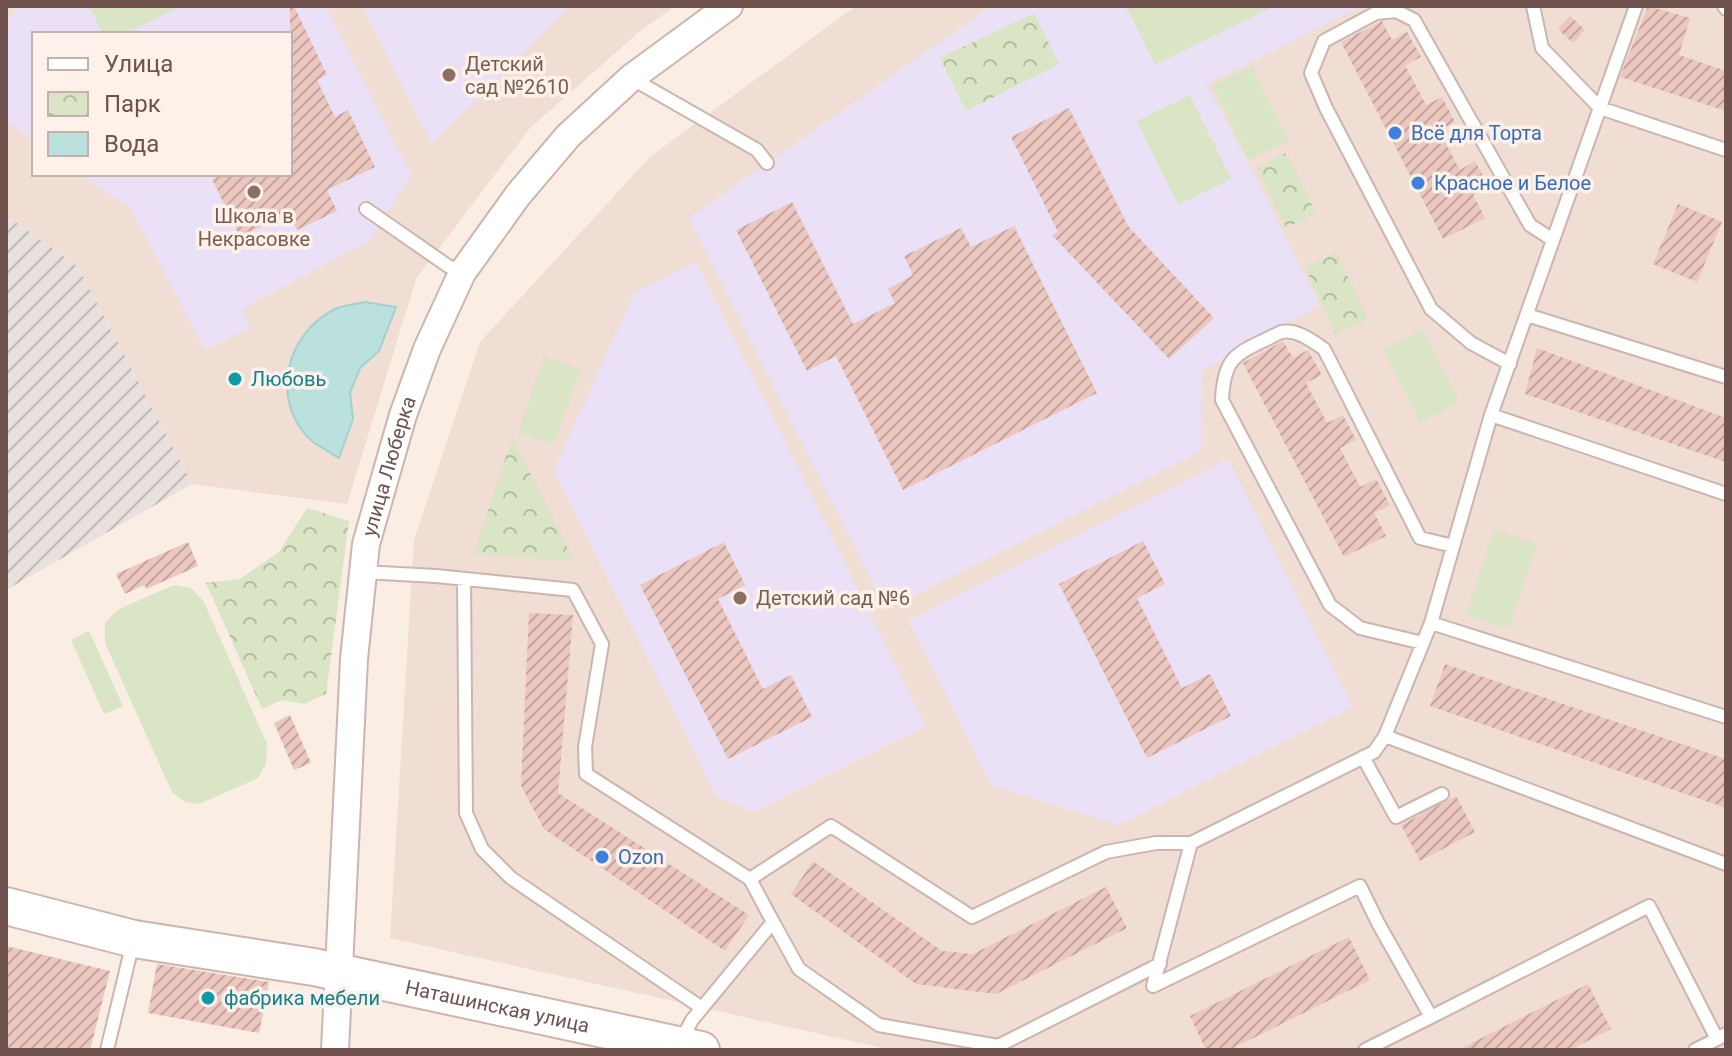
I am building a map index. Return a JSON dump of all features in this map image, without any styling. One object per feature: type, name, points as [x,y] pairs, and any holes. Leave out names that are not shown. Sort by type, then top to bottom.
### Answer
[{"type":"street","name":"улица Люберка","points":[[335,1050],[354,659],[366,544],[403,415],[427,349],[462,273],[518,195],[568,136],[701,19],[729,6]]},
{"type":"street","name":"Наташинская улица","points":[[6,906],[134,939],[340,972],[690,1048]]},
{"type":"lane","points":[[1533,6],[1542,48],[1600,108],[1726,150]]},
{"type":"lane","points":[[750,879],[831,826],[972,917],[1106,852],[1156,843],[1191,843],[1374,752],[1385,736],[1431,623],[1491,415],[1636,6]]},
{"type":"lane","points":[[1510,364],[1471,343],[1431,309],[1326,108],[1311,73],[1324,41],[1376,13],[1396,11],[1414,20],[1530,225],[1553,240]]},
{"type":"lane","points":[[631,78],[746,143],[757,150],[767,163]]},
{"type":"lane","points":[[366,209],[462,273]]},
{"type":"lane","points":[[1527,315],[1726,377]]},
{"type":"lane","points":[[1423,643],[1360,628],[1330,605],[1222,400],[1223,377],[1231,359],[1281,332],[1290,331],[1324,349],[1420,538],[1453,546]]},
{"type":"lane","points":[[1491,415],[1726,494]]},
{"type":"lane","points":[[363,572],[573,590],[602,644],[585,747],[586,774],[750,879],[799,969],[879,1025],[998,1046],[1160,964]]},
{"type":"lane","points":[[464,580],[466,813],[482,849],[511,878],[702,1008]]},
{"type":"lane","points":[[1431,623],[1726,717]]},
{"type":"lane","points":[[1385,736],[1726,864]]},
{"type":"lane","points":[[1363,757],[1396,817],[1442,794]]},
{"type":"lane","points":[[1191,843],[1153,986],[1360,886],[1431,1017]]},
{"type":"lane","points":[[1365,1050],[1649,906],[1722,1036],[1695,1050]]},
{"type":"lane","points":[[690,1048],[692,1020],[773,922]]},
{"type":"lane","points":[[107,1050],[134,939]]},
{"type":"lane","points":[[1392,1036],[1399,1050]]},
{"type":"shaded area","points":[[6,6],[675,6],[640,31],[530,128],[416,279],[347,504],[192,484],[78,267],[6,215]]},
{"type":"shaded area","name":"Школа в Некрасовке","points":[[16,6],[326,6],[411,175],[371,240],[242,309],[250,327],[205,351],[132,210],[84,176],[292,176],[292,32],[32,32],[32,140],[6,121],[6,26]]},
{"type":"shaded area","name":"Детский сад №2610","points":[[362,6],[571,6],[432,144]]},
{"type":"shaded area","points":[[856,6],[1726,6],[1726,1050],[892,1050],[390,938],[414,540],[480,342],[651,156]]},
{"type":"shaded area","points":[[992,6],[1362,6],[1206,85],[1251,167],[1320,306],[1202,371],[1201,451],[886,610],[689,218]]},
{"type":"shaded area","points":[[6,215],[78,267],[192,484],[6,590]]},
{"type":"shaded area","name":"Детский сад №6","points":[[696,262],[926,726],[754,812],[716,797],[554,470],[634,293]]},
{"type":"shaded area","points":[[1228,459],[1353,707],[1119,825],[991,786],[908,621]]},
{"type":"green space","points":[[89,6],[181,6],[129,32],[102,32]]},
{"type":"green space","points":[[1126,6],[1274,6],[1155,65]]},
{"type":"green space","points":[[1034,13],[1059,64],[966,111],[940,58]]},
{"type":"green space","points":[[1252,66],[1289,140],[1249,160],[1212,86]]},
{"type":"green space","points":[[1190,95],[1231,179],[1178,205],[1137,121]]},
{"type":"green space","points":[[1286,153],[1316,213],[1286,228],[1257,168]]},
{"type":"green space","points":[[1336,252],[1368,319],[1336,334],[1305,268]]},
{"type":"green space","points":[[1422,330],[1459,403],[1420,422],[1383,349]]},
{"type":"green space","points":[[544,357],[580,369],[554,444],[518,432]]},
{"type":"green space","points":[[512,438],[574,561],[474,554]]},
{"type":"green space","points":[[307,508],[349,521],[326,694],[304,704],[282,700],[262,709],[206,583],[240,579],[279,552]]},
{"type":"green space","points":[[1494,530],[1537,544],[1509,628],[1466,615]]},
{"type":"green space","points":[[174,585],[191,588],[204,602],[267,744],[266,764],[258,778],[199,804],[185,802],[172,792],[105,643],[105,623],[117,610]]},
{"type":"green space","points":[[89,631],[123,706],[104,714],[71,640]]},
{"type":"water","points":[[365,302],[396,307],[379,351],[360,368],[350,392],[353,419],[339,458],[312,441],[299,425],[290,407],[287,389],[289,370],[294,351],[318,320],[338,308]]},
{"type":"building","points":[[290,6],[294,6],[327,75],[317,80],[335,117],[348,110],[375,167],[327,190],[337,211],[297,230],[289,213],[240,237],[212,179],[218,176],[292,176]]},
{"type":"building","points":[[1648,6],[1690,18],[1679,55],[1726,71],[1726,111],[1620,77]]},
{"type":"building","points":[[1570,16],[1585,30],[1573,43],[1558,29]]},
{"type":"building","points":[[1382,21],[1392,40],[1407,32],[1421,57],[1405,65],[1426,105],[1442,97],[1455,122],[1439,131],[1460,170],[1475,161],[1489,187],[1473,195],[1485,218],[1443,239],[1341,42]]},
{"type":"building","points":[[1069,108],[1128,226],[1214,318],[1169,359],[1052,235],[1058,232],[1011,137]]},
{"type":"building","points":[[792,202],[853,324],[895,303],[888,289],[913,275],[904,256],[961,228],[971,247],[1014,226],[1097,393],[903,490],[836,356],[807,371],[736,230]]},
{"type":"building","points":[[1678,204],[1722,222],[1697,282],[1653,264]]},
{"type":"building","points":[[1283,341],[1293,358],[1308,350],[1322,375],[1306,383],[1327,423],[1343,415],[1356,440],[1340,448],[1360,487],[1376,479],[1390,505],[1374,513],[1386,536],[1344,557],[1243,363]]},
{"type":"building","points":[[1537,348],[1726,418],[1726,462],[1525,394]]},
{"type":"building","points":[[1143,541],[1165,584],[1137,598],[1182,688],[1210,674],[1231,716],[1147,758],[1059,584]]},
{"type":"building","points":[[188,542],[198,566],[146,589],[145,585],[125,594],[116,574]]},
{"type":"building","points":[[724,542],[745,585],[718,599],[763,689],[791,675],[812,717],[728,759],[640,585]]},
{"type":"building","points":[[529,613],[573,615],[558,793],[749,915],[725,951],[544,829],[521,786]]},
{"type":"building","points":[[1445,664],[1726,759],[1726,808],[1430,706]]},
{"type":"building","points":[[290,715],[311,763],[294,770],[274,723]]},
{"type":"building","points":[[1456,796],[1475,832],[1420,861],[1401,825]]},
{"type":"building","points":[[813,861],[942,951],[973,954],[1106,887],[1127,928],[996,994],[916,984],[791,894]]},
{"type":"building","points":[[1349,937],[1370,980],[1229,1050],[1206,1050],[1190,1016]]},
{"type":"building","points":[[6,946],[110,971],[90,1050],[6,1050]]},
{"type":"building","name":"фабрика мебели","points":[[157,964],[269,982],[259,1033],[148,1013]]},
{"type":"building","points":[[1588,984],[1611,1029],[1570,1050],[1458,1050]]},
{"type":"place","name":"Детский сад №2610","points":[[449,75]]},
{"type":"place","name":"Всё для Торта","points":[[1395,133]]},
{"type":"place","name":"Красное и Белое","points":[[1418,183]]},
{"type":"place","name":"Школа в Некрасовке","points":[[254,192]]},
{"type":"place","name":"Любовь","points":[[235,379]]},
{"type":"place","name":"Детский сад №6","points":[[740,598]]},
{"type":"place","name":"Ozon","points":[[602,857]]},
{"type":"place","name":"фабрика мебели","points":[[208,998]]}]
